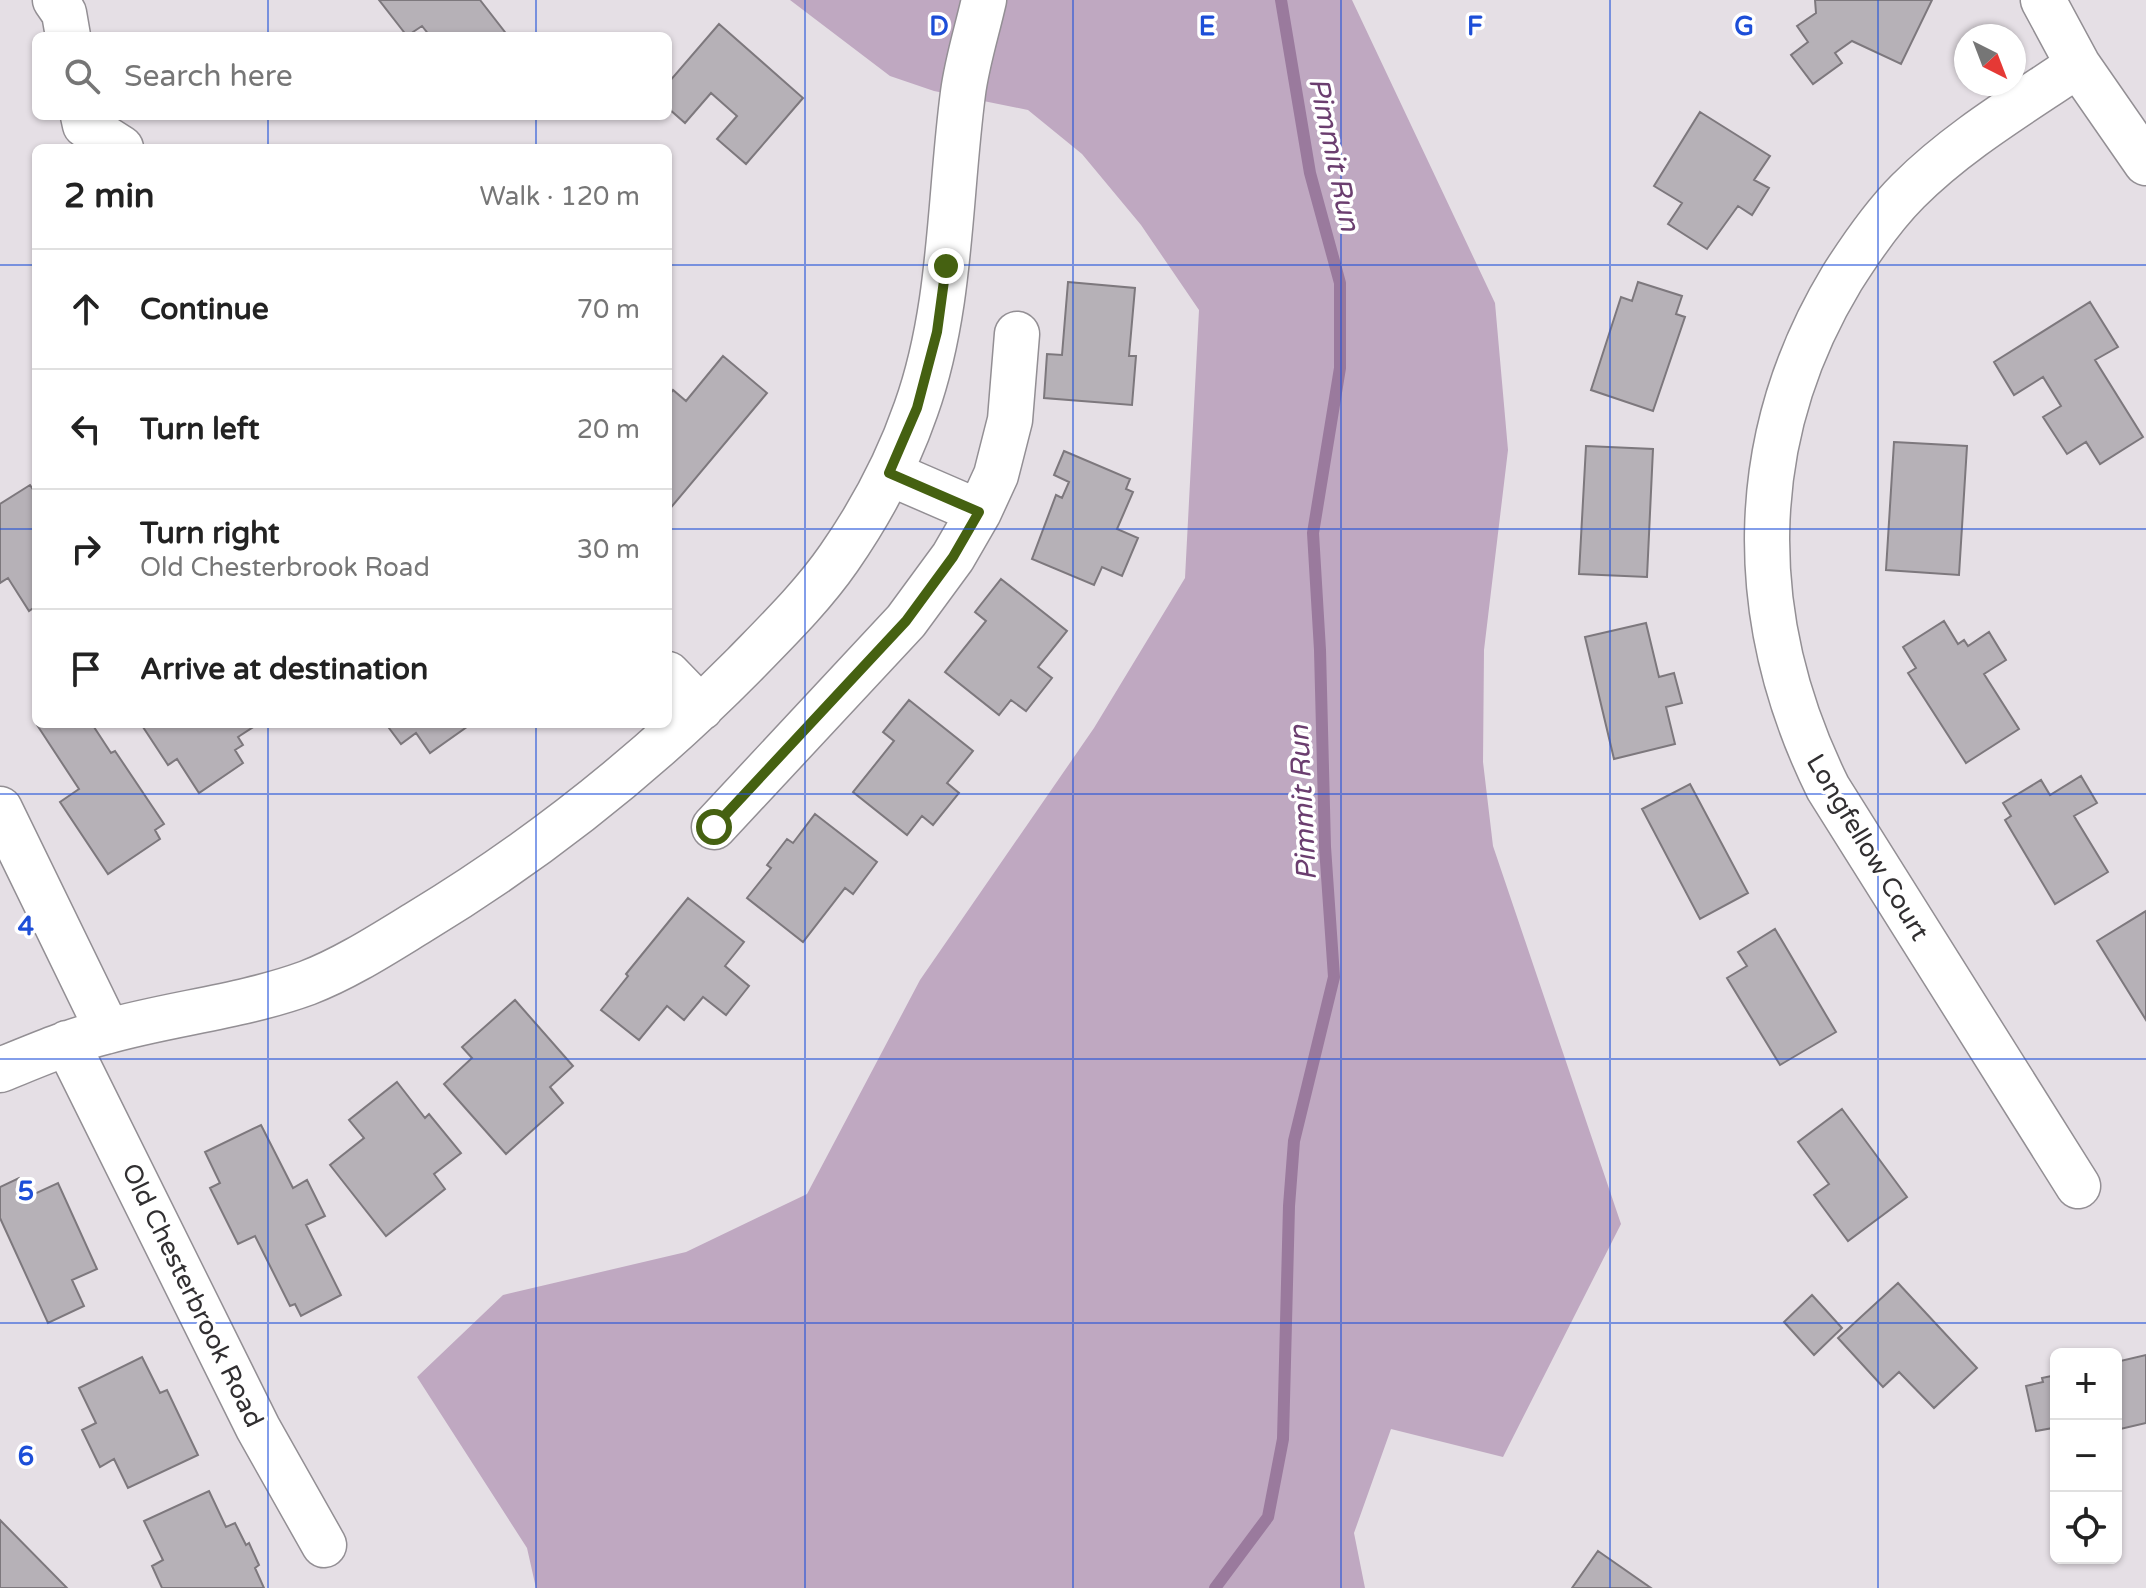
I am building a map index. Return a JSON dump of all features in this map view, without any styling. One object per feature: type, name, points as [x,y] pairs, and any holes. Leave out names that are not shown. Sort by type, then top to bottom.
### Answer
[{"type":"street","points":[[55,0],[64,13],[67,32]]},
{"type":"street","points":[[0,1070],[67,1043],[108,1031],[225,1007],[308,982],[372,950],[466,894],[563,827],[701,708],[792,616],[838,559],[889,473],[917,408],[937,332],[963,90],[984,0]]},
{"type":"street","points":[[2043,0],[2078,65],[2146,163]]},
{"type":"street","name":"Longfellow Court","points":[[2078,65],[1958,145],[1906,193],[1860,249],[1822,311],[1793,380],[1774,454],[1766,530],[1770,608],[1784,678],[1809,750],[1828,788],[2078,1186]]},
{"type":"street","points":[[84,120],[116,144]]},
{"type":"street","points":[[714,827],[906,621],[953,557],[996,475],[1010,420],[1017,334]]},
{"type":"street","points":[[889,473],[979,512]]},
{"type":"street","points":[[672,678],[701,708]]},
{"type":"street","points":[[0,809],[108,1031]]},
{"type":"street","name":"Old Chesterbrook Road","points":[[67,1043],[258,1428],[324,1545]]},
{"type":"shaded area","points":[[790,0],[1352,0],[1495,303],[1508,450],[1484,650],[1483,762],[1493,846],[1621,1224],[1503,1457],[1391,1429],[1354,1533],[1365,1588],[536,1588],[527,1548],[417,1377],[503,1295],[686,1252],[807,1194],[920,980],[1094,728],[1185,578],[1199,310],[1141,225],[1082,154],[1028,110],[934,91],[890,76]]},
{"type":"building","points":[[379,0],[480,0],[505,32],[427,32],[422,26],[413,32],[404,32]]},
{"type":"building","points":[[1815,0],[1932,0],[1901,64],[1852,41],[1835,53],[1842,63],[1813,84],[1791,55],[1808,42],[1797,26],[1816,13]]},
{"type":"building","points":[[719,24],[803,98],[746,164],[717,139],[737,116],[711,93],[685,123],[672,112],[672,78]]},
{"type":"building","points":[[1700,112],[1770,156],[1754,180],[1769,188],[1752,215],[1738,206],[1707,249],[1668,224],[1682,203],[1654,186]]},
{"type":"building","points":[[1068,282],[1135,288],[1129,356],[1136,356],[1132,405],[1044,398],[1047,354],[1062,355]]},
{"type":"building","points":[[1638,282],[1682,296],[1676,314],[1685,317],[1653,411],[1591,390],[1621,297],[1632,301]]},
{"type":"building","points":[[2090,302],[2118,347],[2095,360],[2143,437],[2100,464],[2086,442],[2067,454],[2043,417],[2061,406],[2043,377],[2014,395],[1994,362]]},
{"type":"building","points":[[723,356],[767,393],[672,506],[672,391],[686,401]]},
{"type":"building","points":[[1894,442],[1967,446],[1959,575],[1886,570]]},
{"type":"building","points":[[1586,446],[1653,449],[1647,577],[1579,574]]},
{"type":"building","points":[[1064,451],[1130,479],[1126,489],[1133,492],[1117,529],[1138,538],[1122,576],[1102,567],[1094,585],[1032,559],[1056,495],[1062,498],[1069,482],[1054,475]]},
{"type":"building","points":[[30,485],[32,488],[32,609],[29,611],[8,578],[0,583],[0,504]]},
{"type":"building","points":[[1001,579],[1067,631],[1038,667],[1052,678],[1026,711],[1011,700],[999,715],[945,672],[986,621],[975,612]]},
{"type":"building","points":[[1944,621],[1958,644],[1964,640],[1968,646],[1989,632],[2006,660],[1984,674],[2019,729],[1966,763],[1908,673],[1916,668],[1903,647]]},
{"type":"building","points":[[1646,623],[1659,677],[1674,673],[1682,703],[1666,707],[1675,744],[1614,759],[1585,637]]},
{"type":"building","points":[[909,700],[973,751],[947,783],[959,793],[933,825],[922,816],[907,835],[853,792],[894,741],[883,732]]},
{"type":"building","points":[[39,728],[95,728],[111,753],[115,751],[164,824],[155,830],[160,839],[108,874],[60,802],[79,789]]},
{"type":"building","points":[[144,728],[252,728],[238,737],[243,745],[235,750],[243,763],[199,793],[177,759],[168,765]]},
{"type":"building","points":[[389,728],[465,728],[430,753],[416,733],[401,744]]},
{"type":"building","points":[[2081,776],[2097,803],[2074,816],[2108,872],[2055,904],[2005,820],[2011,816],[2003,803],[2041,780],[2050,795]]},
{"type":"building","points":[[1690,784],[1748,893],[1700,919],[1642,809]]},
{"type":"building","points":[[815,814],[877,862],[853,894],[845,888],[803,942],[747,898],[771,868],[767,865],[787,839],[793,843]]},
{"type":"building","points":[[688,898],[744,942],[725,966],[749,986],[726,1015],[703,997],[684,1020],[667,1006],[639,1040],[601,1010]]},
{"type":"building","points":[[2146,911],[2146,1020],[2097,941]]},
{"type":"building","points":[[1775,929],[1836,1032],[1780,1065],[1727,978],[1747,966],[1738,952]]},
{"type":"building","points":[[515,1000],[573,1066],[550,1087],[563,1103],[506,1154],[444,1084],[472,1058],[462,1047]]},
{"type":"building","points":[[397,1082],[425,1118],[429,1114],[461,1153],[434,1174],[445,1189],[386,1236],[330,1165],[364,1138],[349,1120]]},
{"type":"building","points":[[1842,1109],[1907,1197],[1848,1241],[1814,1195],[1829,1184],[1798,1142]]},
{"type":"building","points":[[261,1125],[293,1188],[307,1180],[325,1216],[306,1225],[341,1295],[301,1316],[295,1304],[290,1306],[255,1236],[238,1244],[210,1188],[220,1183],[205,1152]]},
{"type":"building","points":[[19,1178],[28,1197],[58,1183],[97,1269],[72,1280],[84,1306],[48,1323],[0,1218],[0,1187]]},
{"type":"building","points":[[1898,1283],[1977,1368],[1934,1408],[1899,1372],[1883,1387],[1838,1338]]},
{"type":"building","points":[[1812,1295],[1842,1328],[1814,1355],[1784,1322]]},
{"type":"building","points":[[2146,1355],[2146,1423],[2122,1429],[2122,1420],[2122,1361]]},
{"type":"building","points":[[142,1357],[160,1393],[167,1390],[198,1455],[128,1488],[114,1459],[100,1467],[82,1430],[96,1423],[79,1388]]},
{"type":"building","points":[[2050,1376],[2050,1429],[2036,1431],[2026,1386],[2043,1382],[2042,1378]]},
{"type":"building","points":[[209,1491],[226,1527],[235,1523],[246,1545],[249,1543],[259,1565],[255,1568],[264,1588],[162,1588],[152,1566],[163,1560],[144,1521]]},
{"type":"building","points":[[0,1520],[67,1588],[0,1588]]},
{"type":"building","points":[[1598,1551],[1651,1588],[1572,1588]]},
{"type":"waterway","name":"Pimmit Run","points":[[1215,1588],[1268,1517],[1283,1439],[1289,1206],[1294,1141],[1334,977],[1325,847],[1320,650],[1313,533],[1340,368],[1340,283],[1310,173],[1281,0]]},
{"type":"route","points":[[714,827],[906,621],[953,557],[979,512],[889,473],[917,408],[937,332],[946,266]]}]
